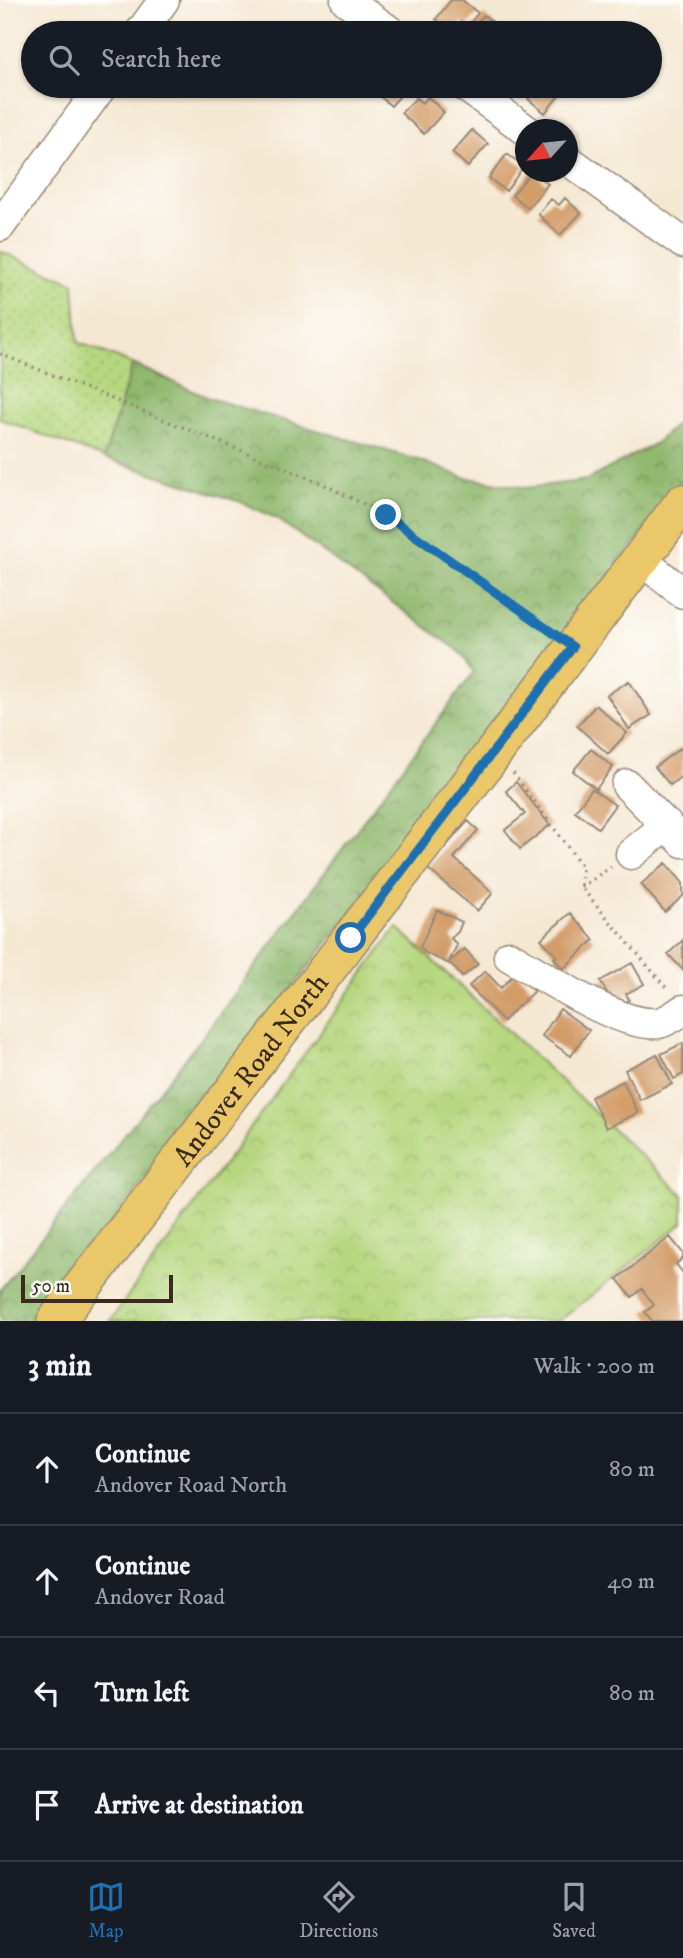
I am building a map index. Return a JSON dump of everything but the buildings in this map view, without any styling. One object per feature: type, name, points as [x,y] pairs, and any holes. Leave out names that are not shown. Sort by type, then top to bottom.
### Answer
[{"type":"main road","name":"Andover Road North","points":[[56,1321],[683,503]]},
{"type":"street","points":[[149,21],[164,0]]},
{"type":"street","points":[[346,0],[375,21]]},
{"type":"street","points":[[0,226],[93,98]]},
{"type":"street","points":[[482,98],[515,122]]},
{"type":"street","points":[[578,167],[683,243]]},
{"type":"street","points":[[640,559],[683,593]]},
{"type":"street","points":[[627,785],[675,833],[631,854]]},
{"type":"street","points":[[509,956],[614,1015],[635,1022],[659,1023],[676,1001]]},
{"type":"path","points":[[0,354],[319,482],[386,515],[573,647]]},
{"type":"path","points":[[496,750],[582,866],[581,887],[676,1001]]},
{"type":"path","points":[[581,887],[631,854]]},
{"type":"green space","points":[[0,251],[74,283],[78,342],[133,364],[104,458],[0,419]]},
{"type":"green space","points":[[133,364],[209,398],[418,460],[463,477],[527,488],[587,480],[656,443],[683,418],[683,481],[36,1321],[0,1321],[0,1290],[198,1043],[474,672],[459,651],[276,518],[241,502],[104,458]]},
{"type":"green space","points":[[397,927],[683,1195],[683,1223],[559,1321],[110,1321]]},
{"type":"route","points":[[351,938],[573,647],[386,515]]}]
